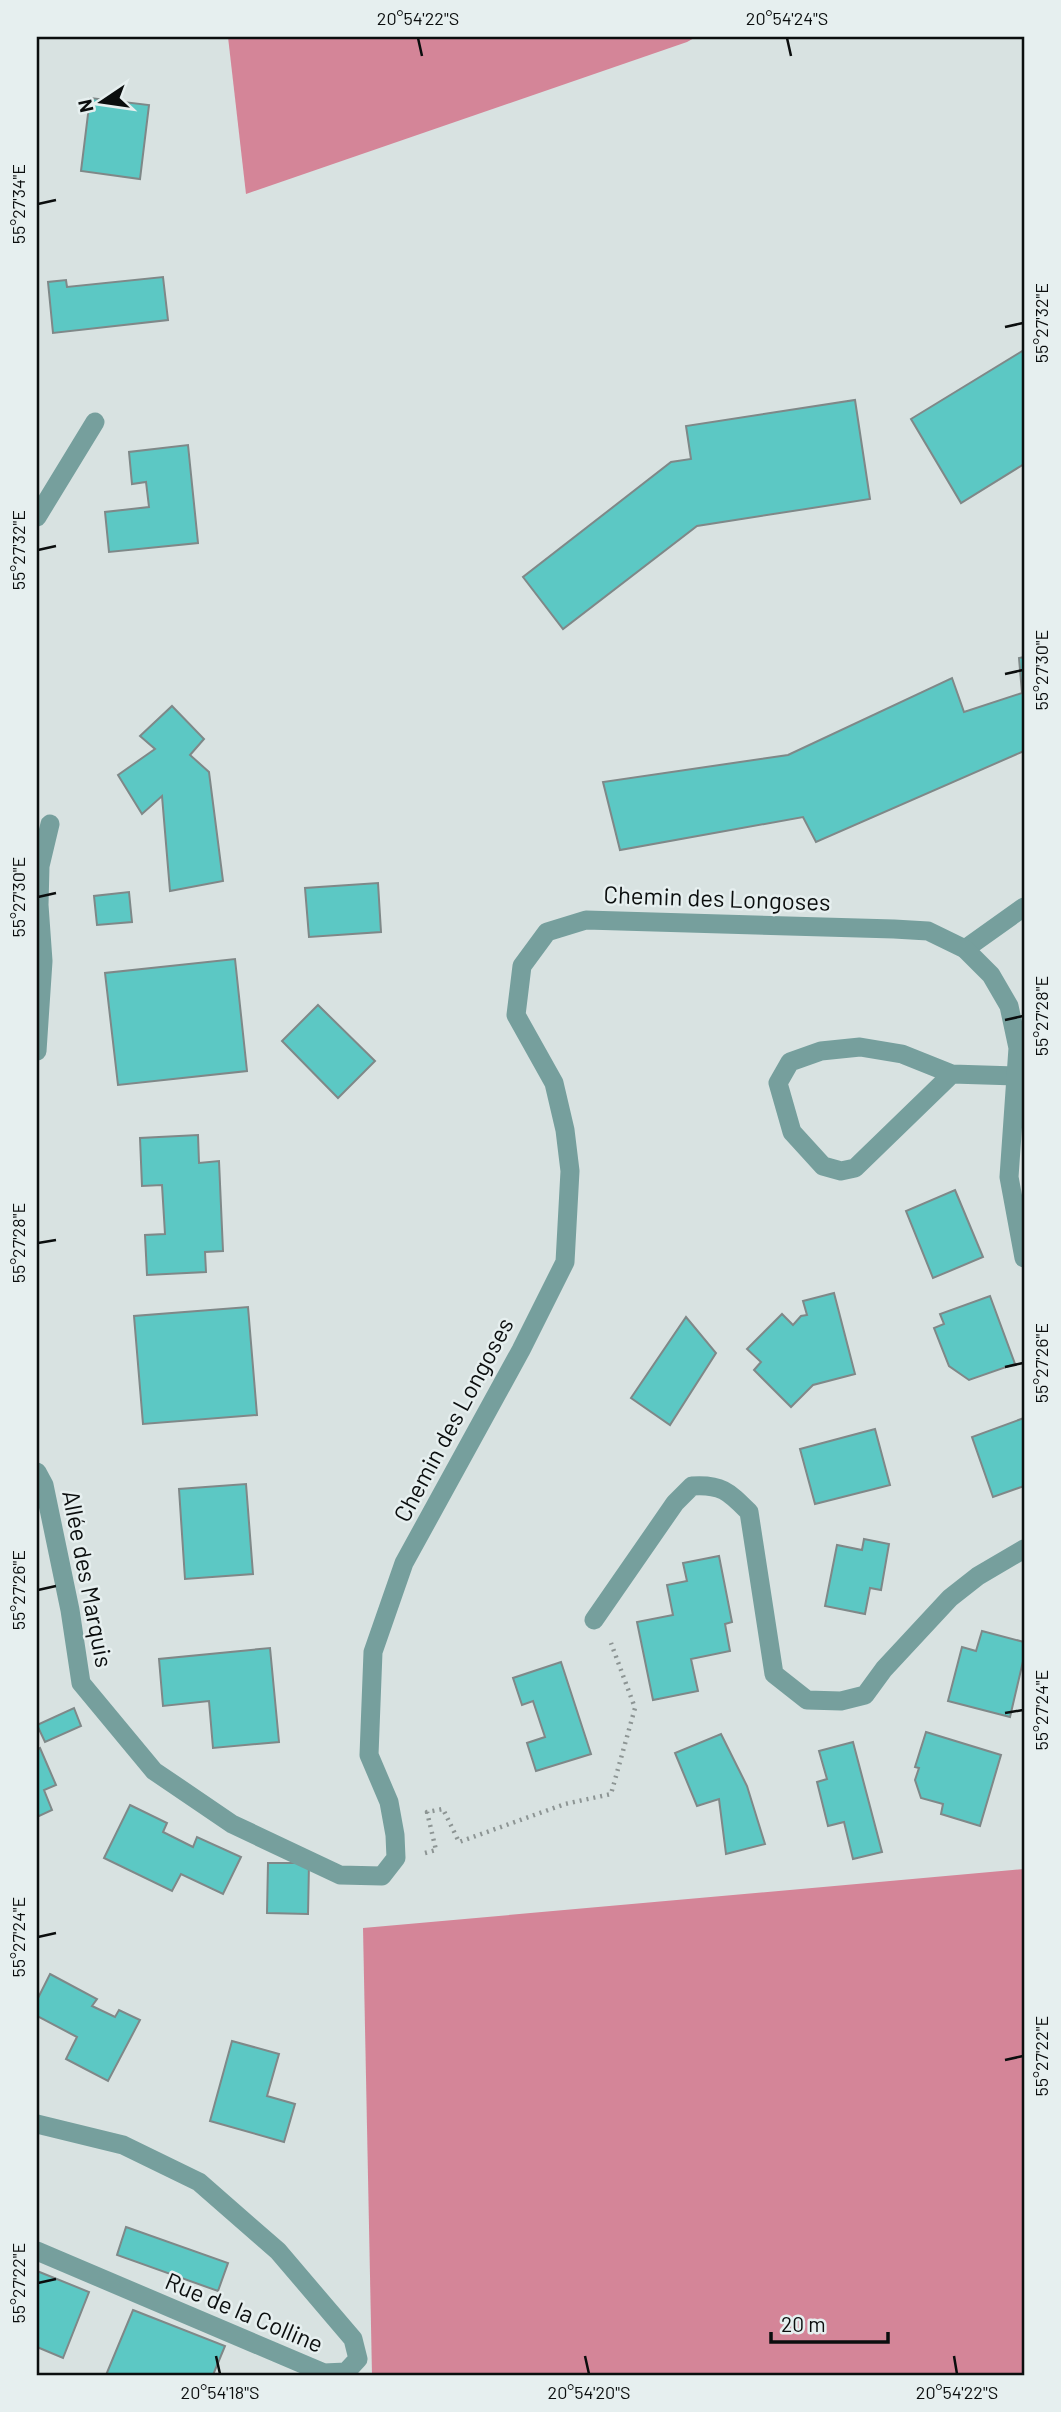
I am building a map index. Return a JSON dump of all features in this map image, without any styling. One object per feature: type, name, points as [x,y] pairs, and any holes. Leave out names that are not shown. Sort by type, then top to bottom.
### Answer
[{"type":"street","points":[[37,517],[95,422]]},
{"type":"street","points":[[37,1051],[43,961],[39,905],[40,866],[50,824]]},
{"type":"street","points":[[965,949],[1024,906]]},
{"type":"street","name":"Chemin des Longoses","points":[[396,1858],[396,1835],[389,1802],[369,1755],[373,1652],[404,1563],[521,1350],[565,1262],[570,1171],[565,1130],[554,1083],[516,1015],[522,966],[547,932],[586,920],[928,931],[965,949],[991,975],[1009,1006],[1018,1048],[1009,1177],[1024,1258]]},
{"type":"street","points":[[952,1074],[855,1168],[841,1171],[823,1166],[792,1132],[778,1083],[790,1062],[821,1051],[860,1047],[902,1054],[952,1074],[1016,1076]]},
{"type":"street","name":"Allée des Marquis","points":[[37,1472],[44,1485],[70,1610],[81,1683],[154,1771],[232,1824],[340,1875],[382,1876],[396,1858]]},
{"type":"street","points":[[596,1617],[676,1503],[692,1486],[712,1485],[732,1496],[749,1512],[774,1674],[807,1700],[841,1701],[865,1695],[884,1669],[950,1598],[978,1576],[1024,1549]]},
{"type":"street","name":"Rue de la Colline","points":[[37,2124],[123,2145],[199,2182],[278,2251],[353,2339],[358,2359],[346,2372],[324,2374],[37,2251]]},
{"type":"path","points":[[396,1858],[436,1850],[428,1812],[443,1809],[459,1842],[565,1804],[611,1794],[635,1708],[596,1617]]},
{"type":"shaded area","points":[[228,37],[696,37],[246,194]]},
{"type":"shaded area","points":[[1024,1869],[1024,2375],[372,2375],[363,1928]]},
{"type":"building","points":[[90,98],[149,105],[140,179],[81,171]]},
{"type":"building","points":[[163,277],[168,320],[53,333],[48,282],[66,280],[67,287]]},
{"type":"building","points":[[1024,350],[1024,464],[961,503],[911,419]]},
{"type":"building","points":[[855,400],[870,499],[697,526],[563,629],[523,577],[671,462],[691,459],[686,426]]},
{"type":"building","points":[[188,445],[198,543],[109,552],[105,512],[149,507],[146,482],[132,484],[129,452]]},
{"type":"building","points":[[1024,657],[1024,751],[816,842],[803,817],[620,850],[603,782],[788,755],[952,678],[964,712],[1022,693],[1019,658]]},
{"type":"building","points":[[172,706],[204,739],[190,755],[209,772],[223,881],[170,891],[162,796],[142,814],[118,775],[155,749],[140,736]]},
{"type":"building","points":[[378,883],[381,932],[309,937],[305,888]]},
{"type":"building","points":[[129,892],[132,922],[97,925],[94,896]]},
{"type":"building","points":[[235,959],[247,1071],[118,1085],[105,973]]},
{"type":"building","points":[[318,1005],[375,1061],[338,1098],[282,1041]]},
{"type":"building","points":[[198,1135],[199,1163],[219,1161],[223,1251],[205,1252],[206,1272],[147,1275],[145,1235],[165,1234],[162,1185],[142,1186],[140,1138]]},
{"type":"building","points":[[955,1190],[983,1257],[933,1278],[906,1211]]},
{"type":"building","points":[[834,1293],[855,1374],[813,1385],[791,1407],[754,1370],[761,1362],[747,1349],[782,1314],[793,1325],[801,1316],[807,1315],[803,1301]]},
{"type":"building","points":[[990,1296],[1015,1364],[969,1380],[949,1366],[934,1328],[944,1324],[940,1314]]},
{"type":"building","points":[[248,1307],[257,1415],[143,1424],[134,1316]]},
{"type":"building","points":[[686,1317],[716,1353],[670,1425],[631,1398]]},
{"type":"building","points":[[1024,1418],[1024,1486],[993,1497],[972,1437]]},
{"type":"building","points":[[875,1429],[890,1485],[815,1504],[800,1449]]},
{"type":"building","points":[[246,1484],[253,1574],[185,1579],[179,1489]]},
{"type":"building","points":[[864,1539],[889,1544],[881,1590],[870,1588],[865,1614],[825,1606],[837,1545],[862,1550]]},
{"type":"building","points":[[719,1556],[732,1622],[725,1624],[730,1651],[691,1659],[698,1691],[653,1700],[637,1622],[673,1615],[667,1585],[687,1581],[683,1563]]},
{"type":"building","points":[[982,1631],[1024,1642],[1024,1657],[1010,1717],[948,1701],[962,1647],[976,1651]]},
{"type":"building","points":[[270,1648],[279,1742],[213,1748],[209,1701],[163,1706],[159,1659]]},
{"type":"building","points":[[561,1662],[591,1754],[536,1771],[527,1743],[545,1737],[533,1701],[522,1705],[513,1678]]},
{"type":"building","points":[[74,1708],[81,1726],[45,1742],[37,1725]]},
{"type":"building","points":[[926,1732],[1001,1755],[980,1826],[941,1814],[943,1804],[921,1798],[915,1780],[919,1768],[915,1767]]},
{"type":"building","points":[[721,1734],[747,1786],[765,1844],[726,1854],[719,1799],[697,1806],[675,1753]]},
{"type":"building","points":[[853,1742],[882,1852],[853,1859],[844,1822],[828,1826],[817,1782],[827,1779],[819,1751]]},
{"type":"building","points":[[40,1748],[56,1785],[44,1790],[52,1810],[37,1817],[37,1750]]},
{"type":"building","points":[[130,1805],[167,1823],[163,1832],[193,1847],[197,1837],[241,1857],[223,1894],[181,1874],[172,1891],[104,1858]]},
{"type":"building","points":[[268,1863],[309,1863],[308,1914],[267,1913]]},
{"type":"building","points":[[50,1974],[97,1999],[92,2006],[115,2017],[119,2010],[140,2020],[108,2081],[66,2059],[77,2037],[37,2016],[37,2000]]},
{"type":"building","points":[[232,2041],[279,2054],[267,2096],[295,2104],[284,2142],[210,2121]]},
{"type":"building","points":[[126,2227],[228,2263],[218,2291],[117,2255]]},
{"type":"building","points":[[37,2271],[89,2292],[63,2358],[37,2347]]},
{"type":"building","points":[[133,2310],[225,2346],[213,2375],[106,2375]]}]
